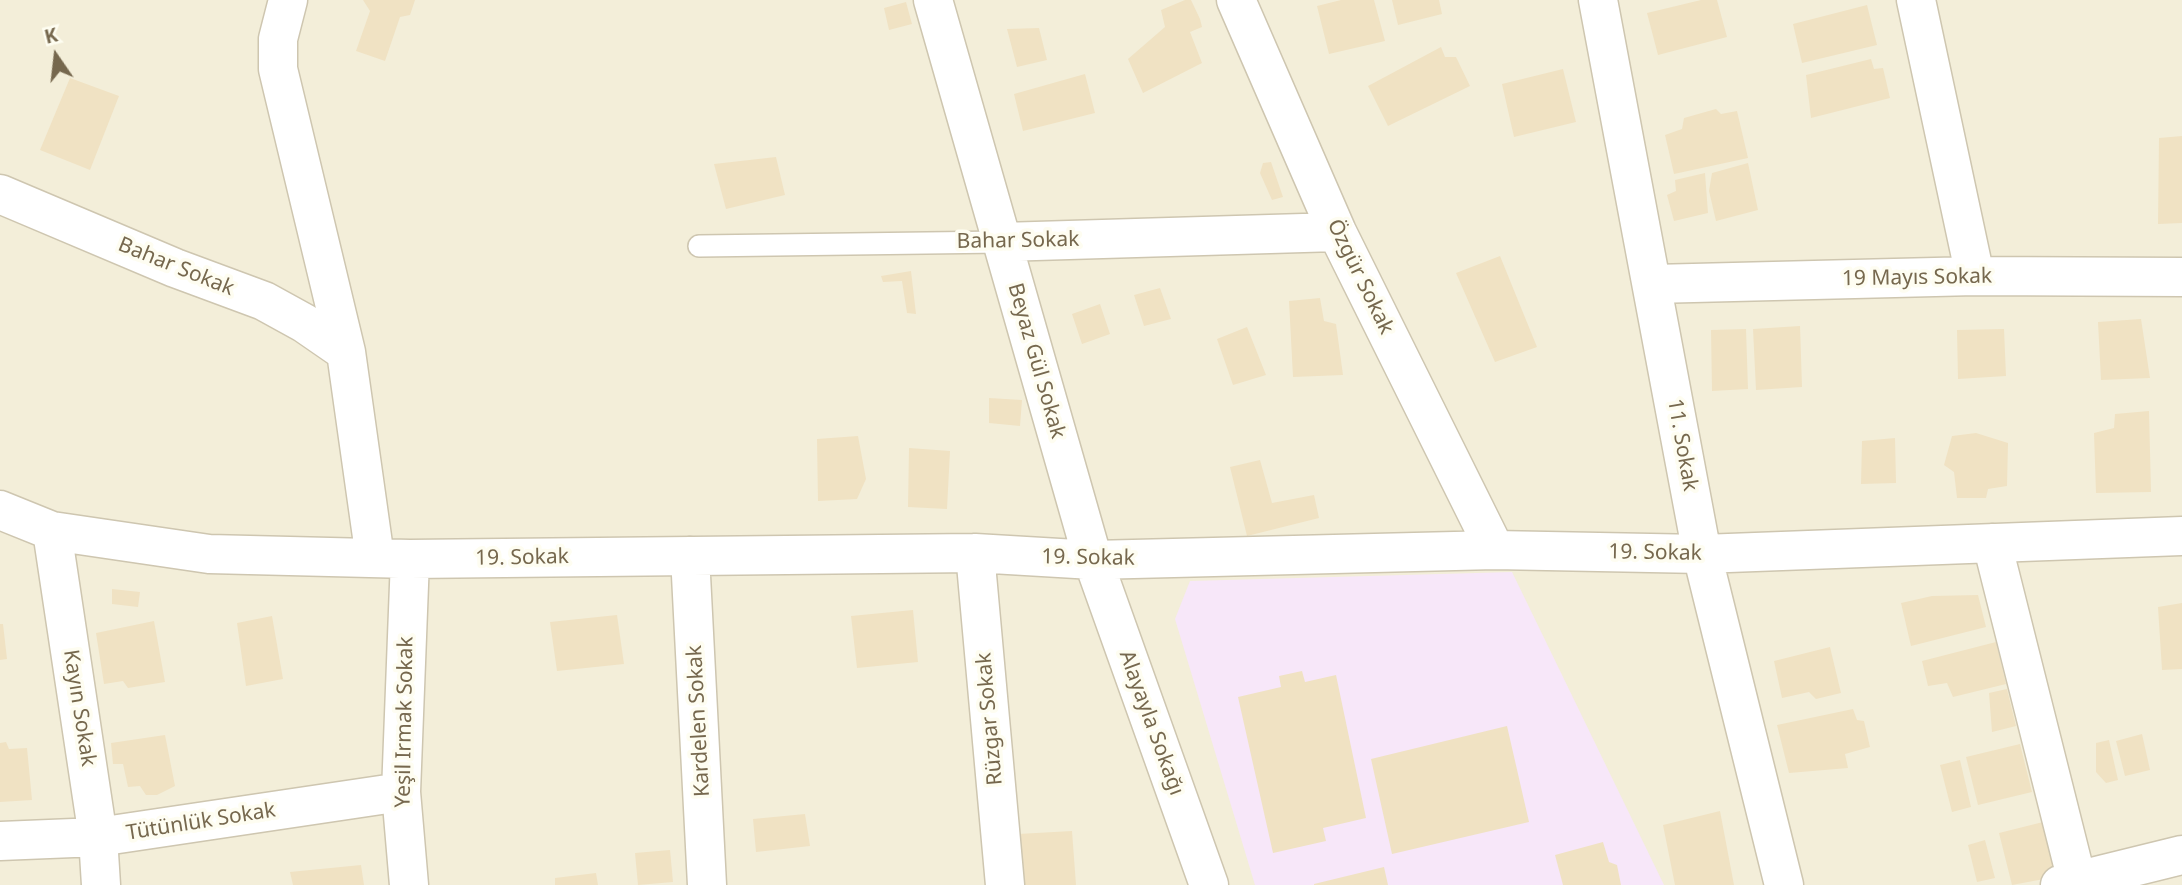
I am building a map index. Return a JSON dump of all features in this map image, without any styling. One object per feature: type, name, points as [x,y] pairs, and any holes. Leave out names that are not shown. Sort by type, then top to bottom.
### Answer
[{"type":"street","name":"Yeşil Irmak Sokak","points":[[288,0],[278,39],[278,69],[393,558],[401,792],[409,885]]},
{"type":"street","name":"Beyaz Gül Sokak","points":[[933,0],[1093,560]]},
{"type":"street","name":"Özgür Sokak","points":[[1236,0],[1337,232],[1495,550]]},
{"type":"street","name":"11. Sokak","points":[[1598,0],[1702,554],[1784,885]]},
{"type":"street","points":[[1916,0],[1975,276]]},
{"type":"street","name":"Bahar Sokak","points":[[0,194],[175,268],[264,301],[304,323],[346,352]]},
{"type":"street","name":"Bahar Sokak","points":[[1003,242],[1337,232]]},
{"type":"street","name":"19 Mayıs Sokak","points":[[1653,284],[1975,276],[2182,277]]},
{"type":"street","name":"19. Sokak","points":[[0,510],[52,531],[209,554],[393,558],[975,553],[1093,560],[1495,550],[1702,554],[2182,536]]},
{"type":"street","name":"Kayın Sokak","points":[[52,531],[98,837],[101,885]]},
{"type":"street","points":[[1992,543],[2069,883],[2182,855]]},
{"type":"street","name":"Rüzgar Sokak","points":[[975,553],[1005,885]]},
{"type":"street","name":"Kardelen Sokak","points":[[690,556],[707,885]]},
{"type":"street","name":"Alayayla Sokağı","points":[[1093,560],[1209,885]]},
{"type":"street","name":"Tütünlük Sokak","points":[[0,841],[98,837],[401,792]]},
{"type":"lane","name":"Bahar Sokak","points":[[699,246],[1003,242]]},
{"type":"shaded area","points":[[0,0],[2182,0],[2182,885],[0,885]]},
{"type":"shaded area","points":[[1512,572],[1664,885],[1255,885],[1175,619],[1190,581]]},
{"type":"building","points":[[363,0],[415,0],[410,15],[400,17],[385,61],[356,51],[370,11]]},
{"type":"building","points":[[1191,0],[1200,19],[1202,27],[1190,32],[1202,63],[1143,93],[1128,59],[1165,27],[1161,10]]},
{"type":"building","points":[[1341,0],[1374,0],[1385,41],[1329,54],[1317,6]]},
{"type":"building","points":[[1392,0],[1439,0],[1442,14],[1398,25]]},
{"type":"building","points":[[1701,0],[1717,0],[1727,37],[1658,55],[1647,13]]},
{"type":"building","points":[[906,2],[912,24],[889,30],[884,8]]},
{"type":"building","points":[[1867,5],[1877,45],[1802,63],[1793,24]]},
{"type":"building","points":[[1039,28],[1047,60],[1017,67],[1007,29]]},
{"type":"building","points":[[1441,47],[1445,57],[1456,57],[1470,86],[1388,126],[1368,86]]},
{"type":"building","points":[[1871,59],[1874,69],[1883,68],[1890,98],[1811,118],[1806,75]]},
{"type":"building","points":[[1563,69],[1576,122],[1514,137],[1502,84]]},
{"type":"building","points":[[1085,74],[1095,113],[1023,131],[1014,94]]},
{"type":"building","points":[[70,78],[119,96],[90,170],[40,150]]},
{"type":"building","points":[[1716,109],[1721,114],[1737,111],[1748,158],[1674,174],[1665,135],[1682,129],[1684,118]]},
{"type":"building","points":[[2182,136],[2182,223],[2158,224],[2159,138]]},
{"type":"building","points":[[776,157],[785,195],[726,209],[714,164]]},
{"type":"building","points":[[1271,162],[1283,197],[1272,200],[1260,173],[1263,163]]},
{"type":"building","points":[[1748,163],[1758,210],[1716,221],[1709,191],[1712,173]]},
{"type":"building","points":[[1705,173],[1708,213],[1674,221],[1667,195],[1676,191],[1675,180]]},
{"type":"building","points":[[1500,256],[1537,347],[1495,362],[1456,273]]},
{"type":"building","points":[[911,271],[916,314],[907,313],[902,281],[883,282],[881,276]]},
{"type":"building","points":[[1160,288],[1171,319],[1144,326],[1134,295]]},
{"type":"building","points":[[1320,298],[1324,321],[1336,324],[1343,375],[1293,377],[1289,301]]},
{"type":"building","points":[[1100,304],[1110,334],[1082,344],[1072,314]]},
{"type":"building","points":[[2141,319],[2150,378],[2101,380],[2098,322]]},
{"type":"building","points":[[1800,326],[1802,387],[1756,390],[1753,329]]},
{"type":"building","points":[[1247,327],[1266,375],[1233,385],[1217,339]]},
{"type":"building","points":[[1746,329],[1748,389],[1712,391],[1711,330]]},
{"type":"building","points":[[2004,329],[2006,376],[1958,379],[1957,330]]},
{"type":"building","points":[[989,398],[1022,400],[1020,426],[989,423]]},
{"type":"building","points":[[2149,411],[2151,492],[2096,493],[2094,433],[2114,428],[2115,414]]},
{"type":"building","points":[[1976,433],[2008,443],[2007,486],[1988,489],[1986,498],[1957,498],[1954,472],[1944,465],[1952,436]]},
{"type":"building","points":[[858,436],[866,479],[857,499],[818,501],[817,439]]},
{"type":"building","points":[[1895,438],[1896,483],[1861,484],[1862,441]]},
{"type":"building","points":[[909,448],[950,451],[947,509],[908,507]]},
{"type":"building","points":[[1260,460],[1272,503],[1314,495],[1319,518],[1247,536],[1230,467]]},
{"type":"building","points":[[112,589],[140,592],[138,607],[112,604]]},
{"type":"building","points":[[1978,595],[1986,627],[1911,646],[1901,603],[1932,596]]},
{"type":"building","points":[[2182,603],[2182,669],[2162,670],[2158,607]]},
{"type":"building","points":[[913,610],[918,662],[857,668],[851,616]]},
{"type":"building","points":[[617,615],[624,664],[557,671],[550,622]]},
{"type":"building","points":[[272,616],[283,679],[246,686],[237,623]]},
{"type":"building","points":[[154,621],[165,682],[128,688],[123,681],[104,684],[96,633]]},
{"type":"building","points":[[0,624],[3,624],[7,659],[0,660]]},
{"type":"building","points":[[1996,642],[2006,684],[1953,697],[1947,683],[1928,686],[1922,661]]},
{"type":"building","points":[[1830,647],[1841,693],[1816,699],[1809,692],[1782,698],[1774,661]]},
{"type":"building","points":[[1302,671],[1305,682],[1336,675],[1366,818],[1323,828],[1326,841],[1273,853],[1238,697],[1281,687],[1279,676]]},
{"type":"building","points":[[2007,689],[2016,726],[1992,732],[1989,693]]},
{"type":"building","points":[[1853,709],[1857,720],[1864,721],[1870,747],[1845,754],[1848,768],[1789,773],[1777,725]]},
{"type":"building","points":[[1507,726],[1529,822],[1392,854],[1371,759]]},
{"type":"building","points":[[2142,734],[2150,770],[2125,776],[2116,741]]},
{"type":"building","points":[[165,735],[175,786],[157,795],[146,795],[140,786],[128,787],[123,764],[113,764],[111,743]]},
{"type":"building","points":[[2109,740],[2118,780],[2106,783],[2096,772],[2096,743]]},
{"type":"building","points":[[6,742],[9,749],[27,748],[32,800],[0,802],[0,743]]},
{"type":"building","points":[[2020,744],[2032,792],[1978,805],[1966,757]]},
{"type":"building","points":[[1960,760],[1971,807],[1952,812],[1940,765]]},
{"type":"building","points":[[1720,811],[1734,885],[1675,885],[1663,825]]},
{"type":"building","points":[[805,814],[810,846],[756,852],[753,819]]},
{"type":"building","points":[[2047,821],[2060,876],[2012,885],[1999,833]]},
{"type":"building","points":[[1072,831],[1076,885],[1022,885],[1018,834]]},
{"type":"building","points":[[1985,840],[1995,878],[1977,882],[1968,845]]},
{"type":"building","points":[[1603,842],[1609,862],[1617,865],[1621,885],[1563,885],[1555,855]]},
{"type":"building","points":[[670,850],[673,882],[638,885],[635,853]]},
{"type":"building","points":[[361,865],[364,885],[293,885],[290,872]]},
{"type":"building","points":[[1384,867],[1388,885],[1314,885],[1314,884]]},
{"type":"building","points":[[596,873],[598,885],[555,885],[555,878]]}]
